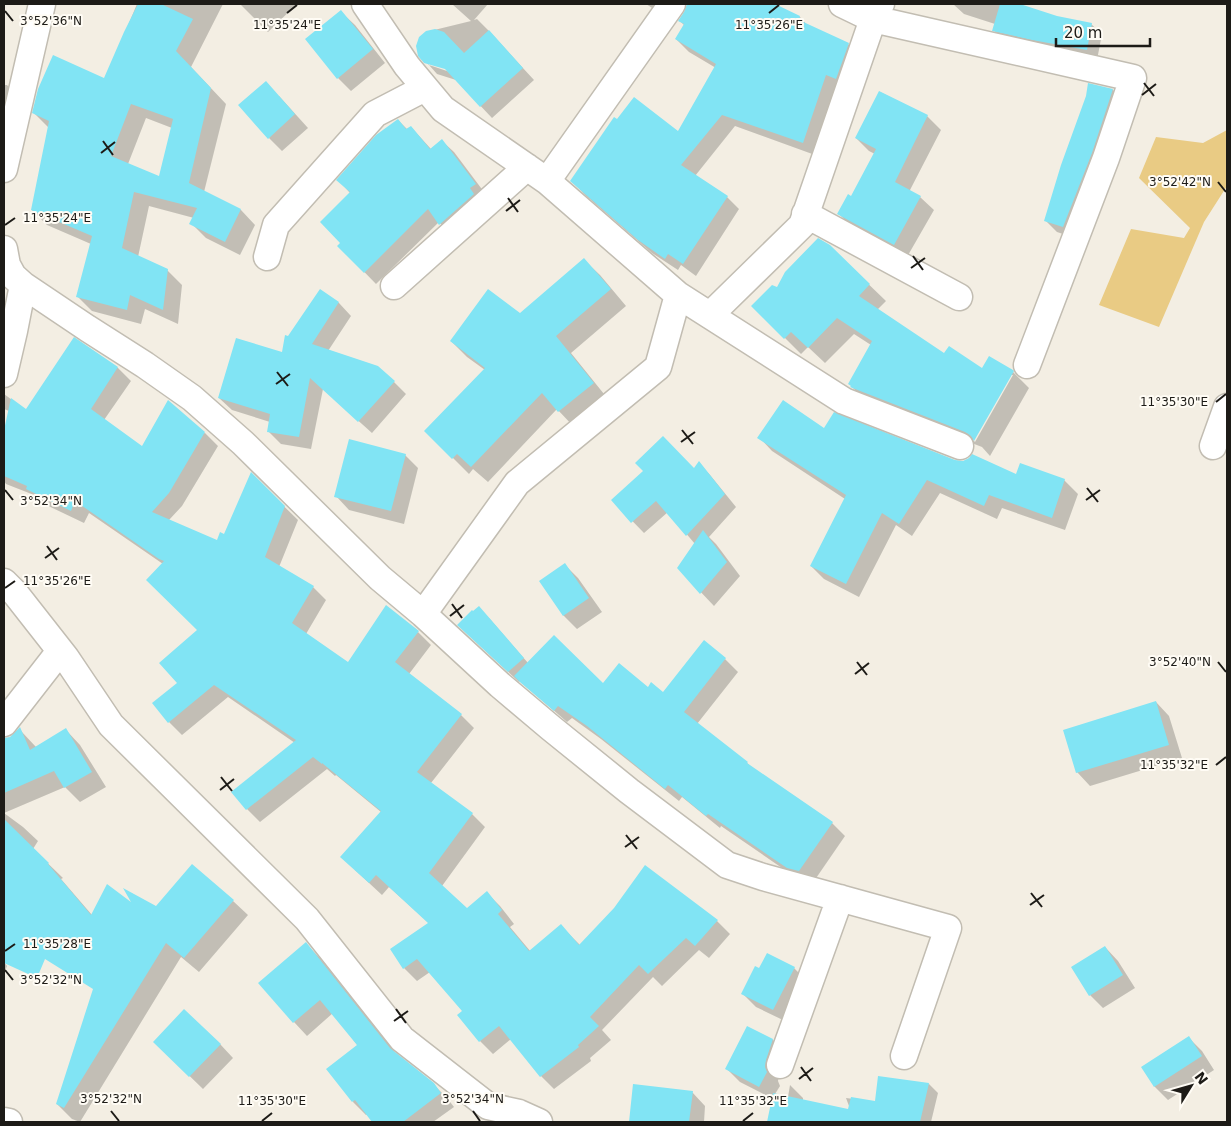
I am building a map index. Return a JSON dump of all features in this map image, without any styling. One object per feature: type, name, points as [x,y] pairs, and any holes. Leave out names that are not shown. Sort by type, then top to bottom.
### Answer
[{"type":"street","points":[[4,169],[42,4]]},
{"type":"street","points":[[365,4],[407,66],[443,108],[537,174],[678,295],[844,401],[960,446]]},
{"type":"street","points":[[394,286],[537,174],[672,4]]},
{"type":"street","points":[[842,4],[877,11],[1134,78],[1106,158],[1027,365]]},
{"type":"street","points":[[710,315],[802,225],[877,11]]},
{"type":"street","points":[[267,258],[276,224],[375,114],[425,88]]},
{"type":"street","points":[[805,214],[958,298]]},
{"type":"street","points":[[4,249],[7,265],[13,276],[23,285],[192,398],[243,443],[380,578],[423,614],[500,685],[629,791],[727,865],[763,877],[948,928],[904,1056]]},
{"type":"street","points":[[4,374],[23,285]]},
{"type":"street","points":[[423,614],[517,483],[658,367],[678,295]]},
{"type":"street","points":[[1213,446],[1227,406]]},
{"type":"street","points":[[4,582],[16,593],[66,658],[111,725],[307,919],[402,1039],[488,1106],[519,1113],[538,1122]]},
{"type":"street","points":[[4,723],[60,651]]},
{"type":"street","points":[[780,1065],[840,898]]},
{"type":"street","points":[[4,1121],[9,1122]]},
{"type":"shaded area","points":[[1227,130],[1227,186],[1204,222],[1159,327],[1099,305],[1131,229],[1184,238],[1190,228],[1139,178],[1156,137],[1203,143]]},
{"type":"building","points":[[138,4],[161,4],[193,19],[176,51],[211,88],[189,183],[241,209],[225,242],[189,224],[197,208],[134,192],[122,248],[168,269],[163,310],[130,295],[127,310],[76,297],[92,236],[31,210],[49,121],[32,113],[38,89],[53,55],[104,78]],"holes":[[[131,104],[173,119],[159,176],[111,156]]]},
{"type":"building","points":[[687,4],[775,4],[800,16],[799,20],[849,43],[836,79],[826,75],[803,143],[722,115],[681,165],[728,196],[683,264],[668,254],[665,259],[638,240],[570,181],[614,117],[617,119],[634,97],[678,131],[716,64],[675,39],[684,24],[678,21]]},
{"type":"building","points":[[1000,4],[1020,4],[1057,16],[1092,23],[1087,50],[992,31]]},
{"type":"building","points":[[341,10],[373,49],[337,79],[305,39]]},
{"type":"building","points":[[435,29],[444,32],[464,53],[489,30],[523,68],[480,107],[445,69],[424,63],[418,56],[416,46],[419,37],[426,31]]},
{"type":"building","points":[[266,81],[295,114],[268,139],[238,105]]},
{"type":"building","points":[[1088,83],[1113,89],[1092,153],[1063,227],[1044,221],[1061,165],[1086,96]]},
{"type":"building","points":[[879,91],[928,115],[895,182],[921,196],[894,245],[837,214],[848,194],[851,196],[876,149],[855,138]]},
{"type":"building","points":[[398,119],[406,129],[411,126],[430,149],[442,139],[476,184],[470,188],[474,194],[439,225],[428,209],[364,273],[337,246],[340,243],[320,222],[350,192],[336,180],[376,135]]},
{"type":"building","points":[[818,238],[830,245],[870,284],[859,296],[944,353],[949,346],[982,368],[989,356],[1014,371],[974,441],[965,432],[850,387],[848,384],[872,341],[837,318],[808,348],[791,332],[784,339],[751,306],[772,285],[777,287],[785,272]]},
{"type":"building","points":[[584,258],[611,289],[556,336],[594,383],[558,412],[542,393],[471,467],[457,454],[452,459],[424,431],[485,368],[450,341],[488,289],[520,313]]},
{"type":"building","points":[[320,289],[339,302],[312,344],[378,366],[395,381],[358,422],[310,378],[299,437],[267,432],[270,414],[218,398],[236,338],[282,352],[285,335],[288,336]]},
{"type":"building","points":[[74,337],[118,367],[91,409],[142,446],[168,400],[205,432],[169,493],[152,512],[217,540],[220,532],[224,534],[251,472],[285,506],[265,557],[314,586],[292,623],[348,662],[386,605],[419,631],[395,662],[462,714],[417,772],[473,813],[429,873],[467,908],[487,891],[502,910],[498,914],[529,951],[561,924],[579,945],[614,908],[645,865],[718,920],[695,946],[686,938],[648,974],[639,965],[590,1017],[599,1026],[578,1045],[579,1047],[540,1077],[499,1026],[479,1042],[457,1015],[462,1011],[417,959],[403,969],[390,949],[428,923],[376,875],[369,883],[340,857],[381,811],[313,757],[246,810],[231,792],[296,740],[214,685],[168,723],[152,703],[177,683],[159,663],[197,630],[146,580],[164,561],[75,501],[71,511],[26,489],[27,486],[4,476],[4,430],[11,398],[26,409]]},
{"type":"building","points":[[783,400],[824,428],[834,412],[955,460],[963,461],[972,454],[1016,474],[1020,463],[1065,479],[1052,518],[989,495],[984,506],[927,480],[899,524],[882,513],[846,584],[810,566],[846,495],[757,438]]},
{"type":"building","points":[[663,436],[694,468],[699,461],[725,494],[686,536],[656,501],[631,523],[611,500],[643,471],[635,463]]},
{"type":"building","points":[[349,439],[406,454],[391,511],[334,497]]},
{"type":"building","points":[[703,530],[727,562],[700,594],[677,568]]},
{"type":"building","points":[[565,563],[589,598],[563,616],[539,581]]},
{"type":"building","points":[[479,606],[524,658],[508,672],[457,625],[472,610]]},
{"type":"building","points":[[554,635],[603,683],[619,663],[648,687],[651,682],[663,692],[704,640],[726,658],[684,712],[747,763],[833,822],[799,871],[787,868],[708,814],[706,816],[668,785],[665,789],[587,726],[558,706],[554,711],[521,683],[514,676]]},
{"type":"building","points":[[1156,701],[1169,745],[1076,773],[1063,730]]},
{"type":"building","points":[[20,727],[30,750],[66,728],[92,772],[64,788],[54,771],[4,793],[4,738],[10,737]]},
{"type":"building","points":[[4,819],[49,863],[91,915],[107,884],[131,902],[123,888],[156,906],[192,864],[234,900],[184,958],[166,943],[64,1108],[56,1104],[93,989],[45,959],[37,978],[4,963]]},
{"type":"building","points":[[306,942],[390,1048],[434,1083],[441,1093],[403,1122],[372,1122],[355,1100],[352,1102],[326,1069],[357,1045],[320,1000],[293,1023],[258,983]]},
{"type":"building","points":[[1105,946],[1123,975],[1089,996],[1071,967]]},
{"type":"building","points":[[767,953],[795,967],[773,1010],[741,994],[755,966],[759,968]]},
{"type":"building","points":[[184,1009],[221,1044],[189,1077],[153,1042]]},
{"type":"building","points":[[747,1026],[773,1039],[766,1060],[765,1067],[767,1072],[759,1087],[725,1069]]},
{"type":"building","points":[[1189,1036],[1202,1056],[1154,1087],[1141,1067]]},
{"type":"building","points":[[878,1076],[929,1083],[920,1122],[767,1122],[773,1093],[848,1109],[851,1097],[875,1101]]},
{"type":"building","points":[[633,1084],[693,1091],[689,1122],[629,1122]]}]
